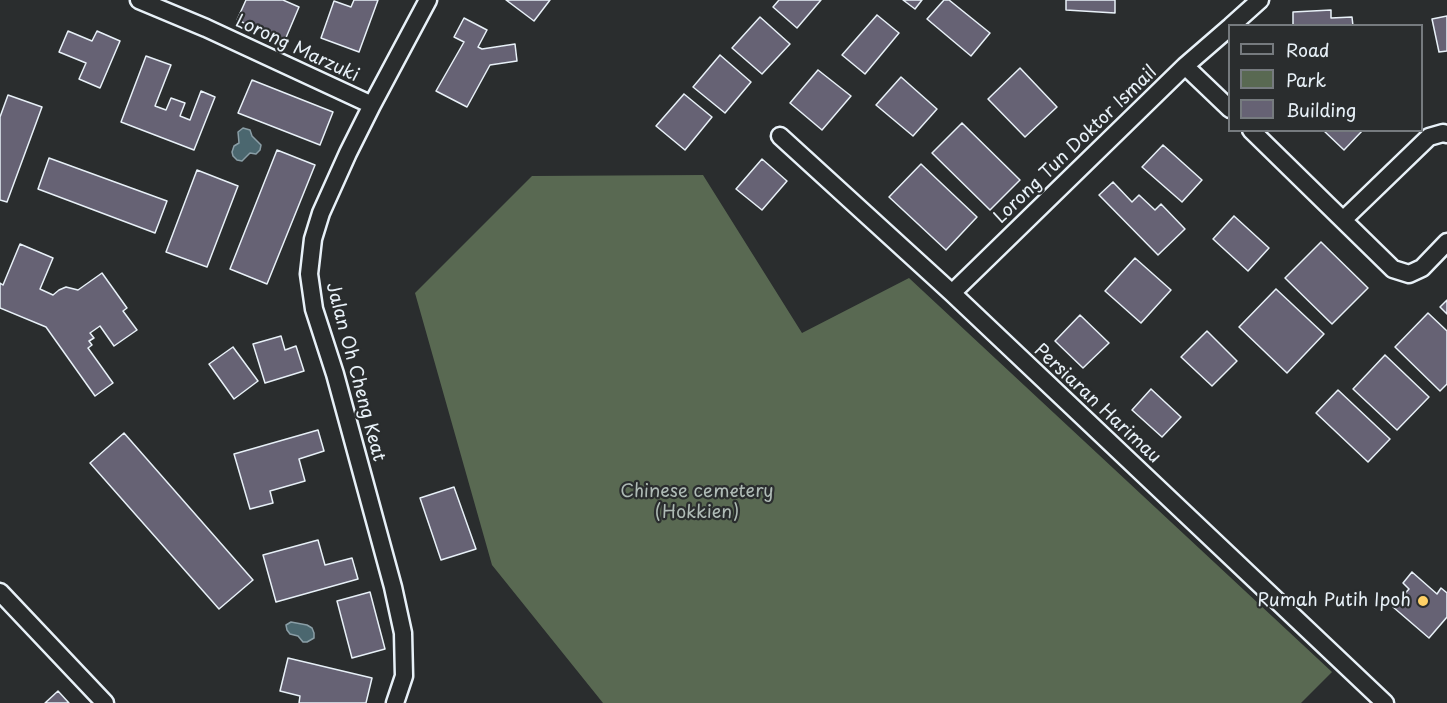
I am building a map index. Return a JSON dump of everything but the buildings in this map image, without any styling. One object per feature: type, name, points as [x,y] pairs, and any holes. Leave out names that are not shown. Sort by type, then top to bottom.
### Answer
[{"type":"street","name":"Lorong Marzuki","points":[[139,0],[206,28],[372,105]]},
{"type":"street","name":"Jalan Oh Cheng Keat","points":[[395,703],[404,676],[403,633],[393,587],[341,397],[314,309],[309,274],[313,239],[321,213],[372,105],[428,0]]},
{"type":"street","name":"Lorong Tun Doktor Ismail","points":[[1232,24],[1260,0]]},
{"type":"street","name":"Lorong Tun Doktor Ismail","points":[[952,293],[1185,66],[1228,28]]},
{"type":"street","points":[[1185,66],[1228,107]]},
{"type":"street","points":[[1253,132],[1394,269],[1409,274],[1422,268],[1447,242]]},
{"type":"street","points":[[1344,220],[1428,137],[1447,134]]},
{"type":"street","name":"Persiaran Harimau","points":[[780,136],[952,293],[1385,703]]},
{"type":"street","points":[[0,592],[105,703]]},
{"type":"green space","name":"Chinese cemetery (Hokkien)","points":[[703,175],[802,333],[909,278],[1332,672],[1301,703],[603,703],[492,565],[415,293],[532,176]]},
{"type":"water","points":[[243,128],[250,130],[252,136],[261,145],[256,154],[250,153],[242,161],[237,160],[232,152],[234,146],[239,143],[238,132]]},
{"type":"water","points":[[291,622],[312,628],[314,638],[303,642],[298,636],[290,634],[286,625]]},
{"type":"place","name":"Rumah Putih Ipoh","points":[[1423,601]]}]
